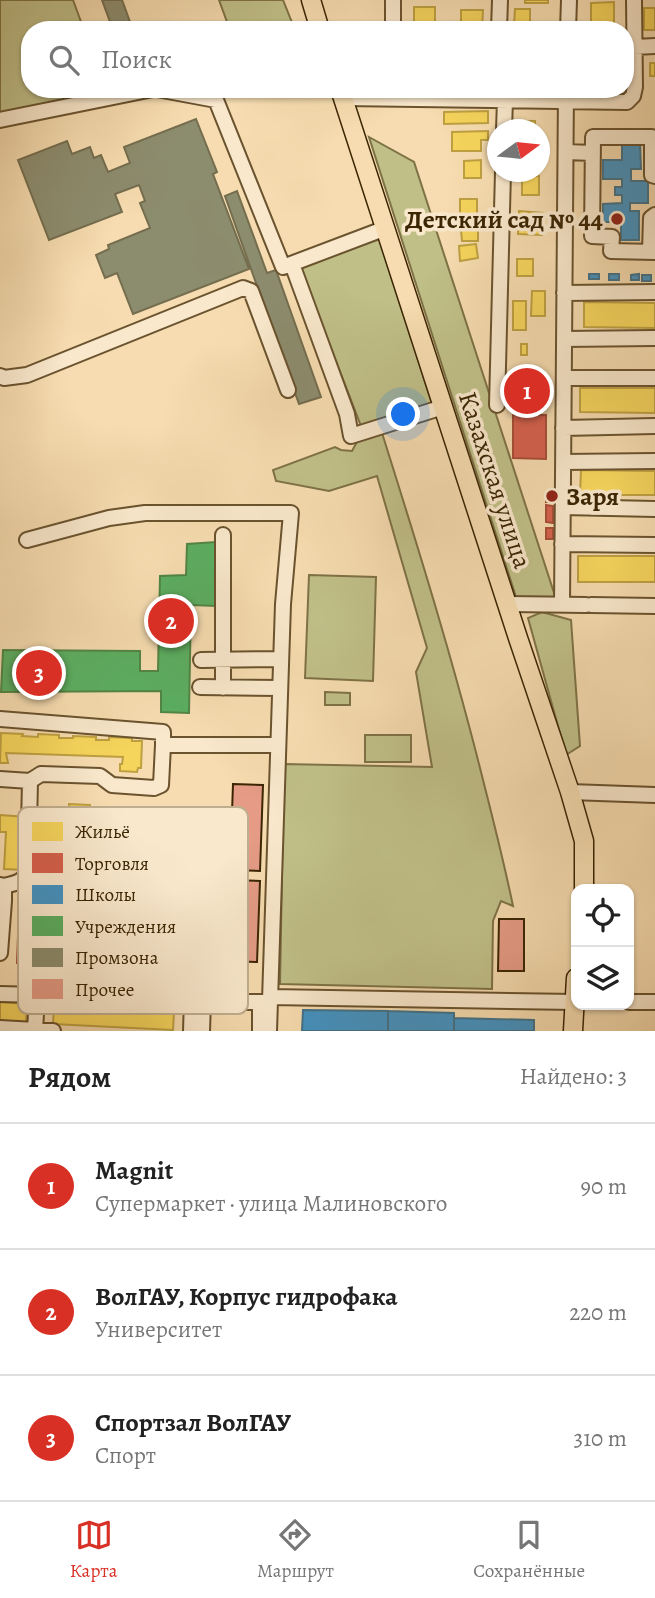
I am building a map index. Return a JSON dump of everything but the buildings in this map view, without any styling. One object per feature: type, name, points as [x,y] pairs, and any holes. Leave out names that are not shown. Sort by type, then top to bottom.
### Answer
[{"type":"main road","points":[[311,0],[317,21]]},
{"type":"main road","name":"Казахская улица","points":[[343,98],[570,792],[584,841],[584,884]]},
{"type":"main road","points":[[573,1031],[574,1010]]},
{"type":"street","points":[[393,0],[393,21]]},
{"type":"street","points":[[499,21],[500,0]]},
{"type":"street","points":[[568,21],[569,0]]},
{"type":"street","points":[[634,0],[634,92]]},
{"type":"street","points":[[635,47],[655,46]]},
{"type":"street","points":[[0,120],[110,98]]},
{"type":"street","points":[[205,98],[216,100],[283,267],[386,228]]},
{"type":"street","points":[[501,98],[503,119]]},
{"type":"street","points":[[562,605],[566,98]]},
{"type":"street","points":[[588,98],[627,102],[631,98]]},
{"type":"street","points":[[655,176],[652,175],[652,137],[593,136],[592,236],[611,237],[611,251],[652,252],[651,218],[655,215]]},
{"type":"street","points":[[565,152],[593,153]]},
{"type":"street","points":[[497,405],[503,182]]},
{"type":"street","points":[[292,264],[347,414],[351,436],[443,407]]},
{"type":"street","points":[[0,376],[4,378],[27,374],[243,288],[251,291],[288,390]]},
{"type":"street","points":[[564,293],[655,292]]},
{"type":"street","points":[[564,339],[655,338]]},
{"type":"street","points":[[564,378],[655,377]]},
{"type":"street","points":[[563,428],[655,426]]},
{"type":"street","points":[[563,462],[655,461]]},
{"type":"street","points":[[563,507],[655,509]]},
{"type":"street","points":[[27,540],[109,518],[145,513],[291,513],[283,604],[267,1000],[269,1031]]},
{"type":"street","points":[[223,535],[223,688]]},
{"type":"street","points":[[562,544],[655,545]]},
{"type":"street","points":[[508,604],[655,606]]},
{"type":"street","points":[[201,660],[281,659]]},
{"type":"street","points":[[200,687],[280,688]]},
{"type":"street","points":[[0,719],[163,732],[161,785],[154,788],[112,785],[100,776],[41,774],[30,781],[0,779]]},
{"type":"street","points":[[163,745],[278,745]]},
{"type":"street","points":[[29,807],[30,781]]},
{"type":"street","points":[[570,792],[655,795]]},
{"type":"street","points":[[0,953],[4,901],[2,886]]},
{"type":"street","points":[[0,994],[18,994]]},
{"type":"street","points":[[260,1031],[267,1000]]},
{"type":"street","points":[[248,1001],[571,1002]]},
{"type":"street","points":[[634,1002],[655,1002]]},
{"type":"street","points":[[0,1028],[53,1031]]},
{"type":"shaded area","points":[[0,0],[73,0],[81,21],[21,21],[21,98],[83,98],[0,113]]},
{"type":"shaded area","points":[[219,0],[283,0],[291,21],[227,21]]},
{"type":"shaded area","points":[[369,137],[414,162],[556,599],[516,597]]},
{"type":"shaded area","points":[[379,238],[432,404],[361,426],[299,265]]},
{"type":"shaded area","points":[[382,433],[459,690],[513,906],[501,901],[493,921],[492,989],[280,984],[284,764],[432,767],[416,672],[427,648],[377,476],[329,491],[276,481],[273,470],[335,447],[352,451],[358,440]]},
{"type":"shaded area","points":[[309,575],[376,577],[373,681],[305,678]]},
{"type":"shaded area","points":[[542,612],[571,620],[580,746],[566,755],[528,618]]},
{"type":"shaded area","points":[[325,692],[350,693],[350,705],[325,705]]},
{"type":"shaded area","points":[[365,735],[411,735],[411,762],[365,762]]},
{"type":"place","name":"Детский сад № 44","points":[[617,219]]},
{"type":"place","name":"Magnit","points":[[527,391]]},
{"type":"place","name":"Заря","points":[[552,496]]},
{"type":"place","name":"ВолГАУ, Корпус гидрофака","points":[[171,621]]},
{"type":"place","name":"Спортзал ВолГАУ","points":[[39,673]]}]
